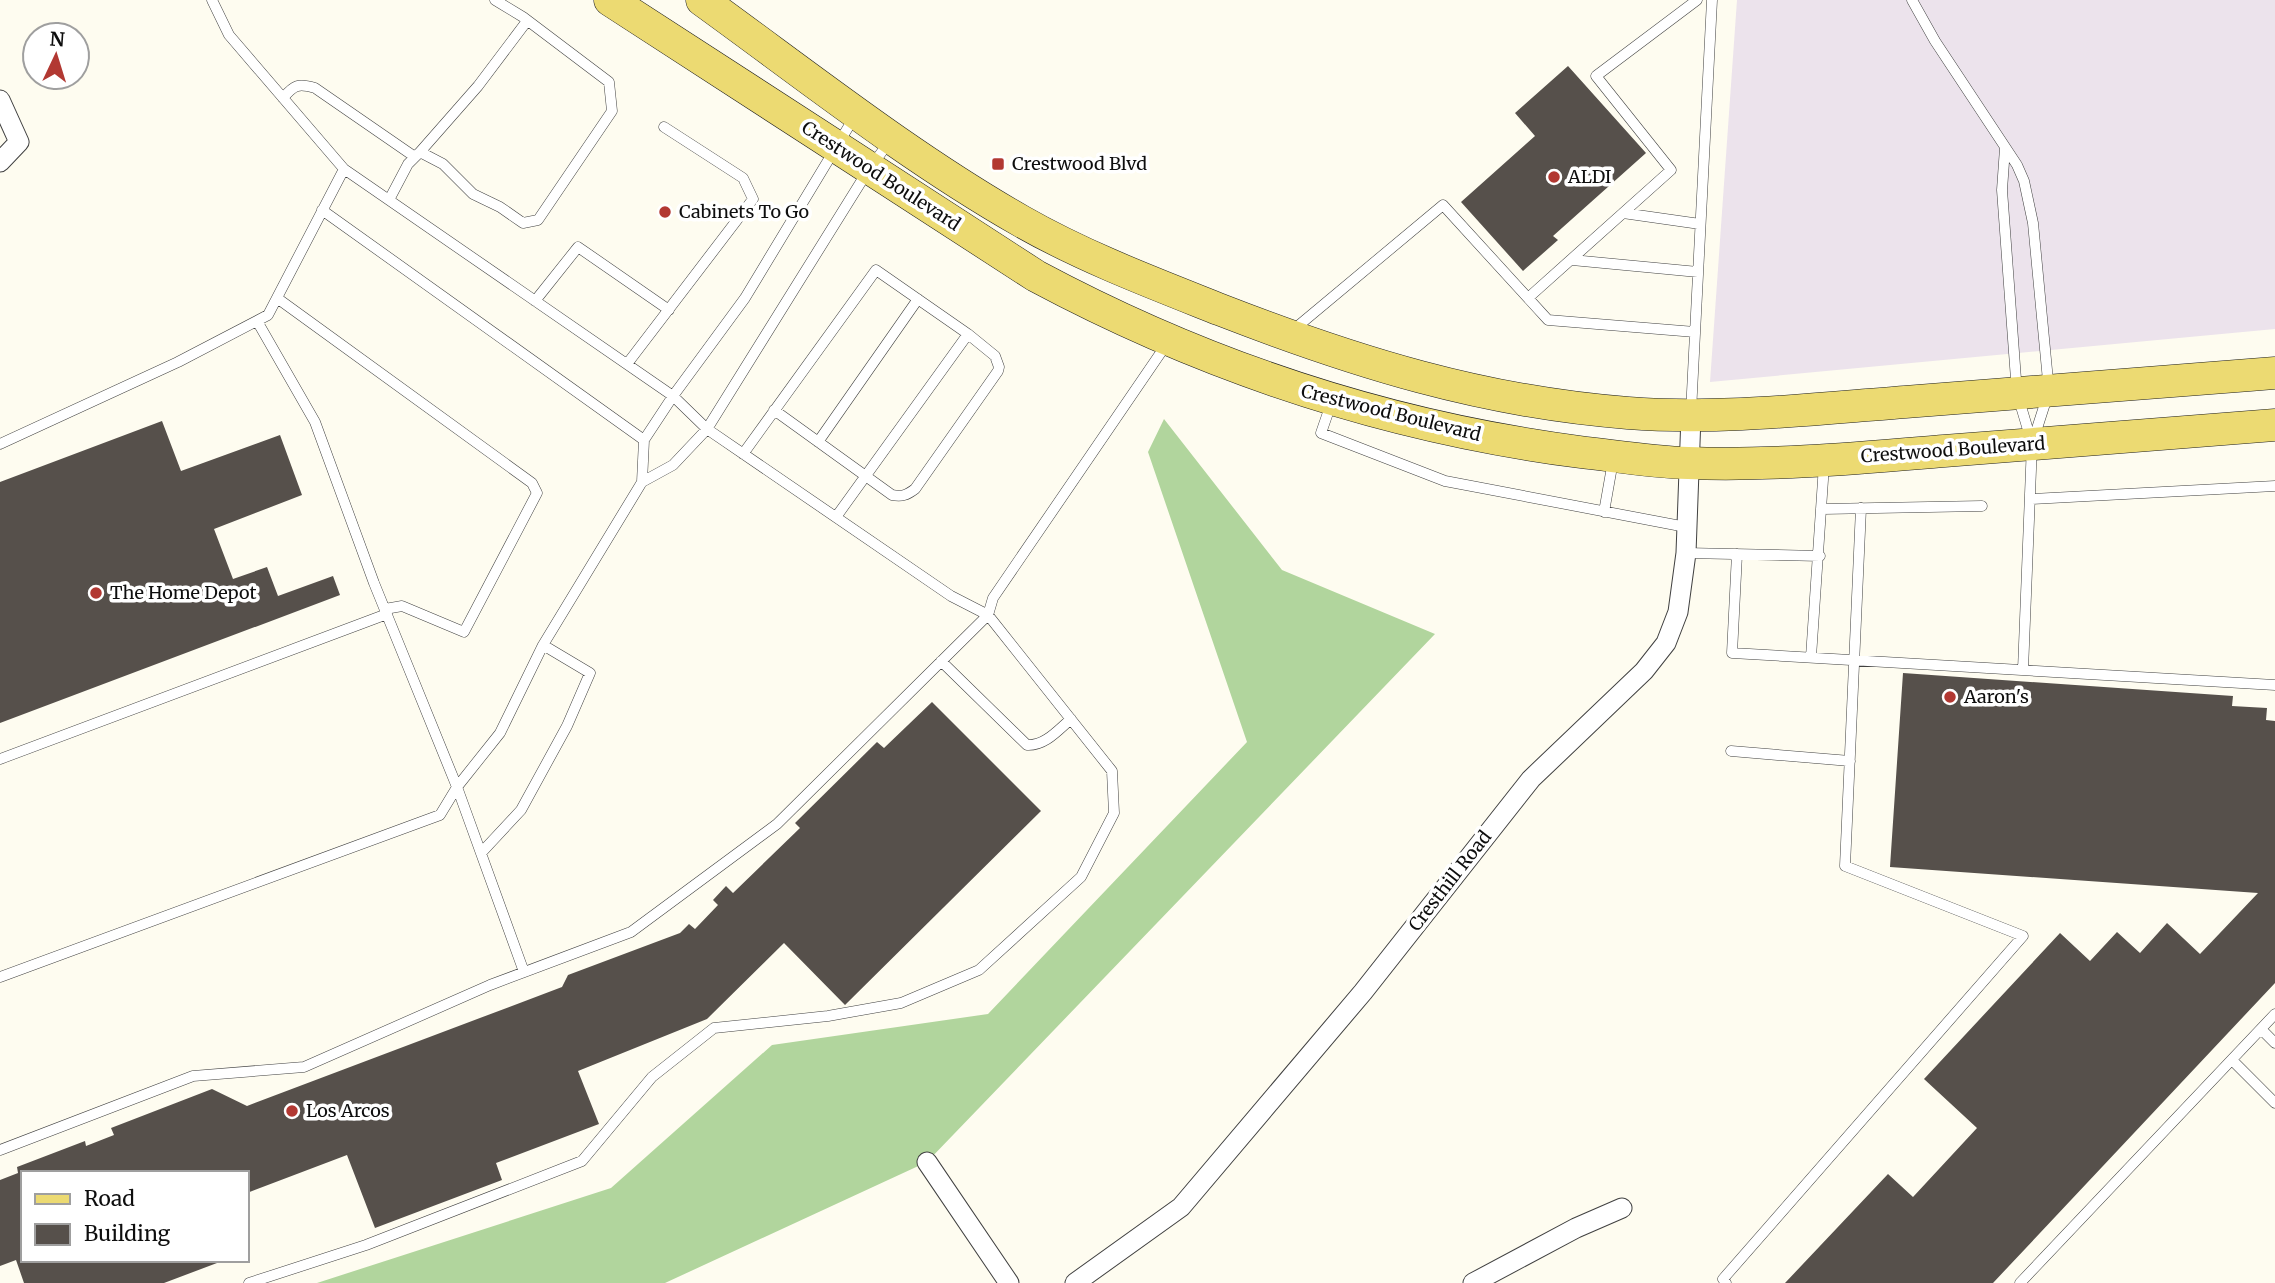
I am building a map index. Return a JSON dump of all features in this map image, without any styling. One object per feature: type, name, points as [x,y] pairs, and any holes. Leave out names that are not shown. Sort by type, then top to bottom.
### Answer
[{"type":"main road","name":"Crestwood Boulevard","points":[[610,0],[1036,276],[1099,310],[1168,341],[1332,401],[1461,432],[1539,447],[1688,463],[1824,460],[2275,425]]},
{"type":"main road","name":"Crestwood Boulevard","points":[[702,0],[892,138],[988,201],[1083,253],[1144,280],[1349,357],[1501,397],[1627,413],[1691,416],[1749,414],[2275,373]]},
{"type":"main road","points":[[1332,401],[1349,357]]},
{"type":"main road","points":[[2079,441],[2137,425],[2275,405]]},
{"type":"street","points":[[0,100],[19,142],[0,162]]},
{"type":"street","name":"Cresthill Road","points":[[1075,1283],[1181,1207],[1363,992],[1531,779],[1644,671],[1666,643],[1678,612],[1686,553],[1691,416]]},
{"type":"street","points":[[927,1161],[1009,1283]]},
{"type":"street","points":[[1473,1283],[1576,1228],[1622,1208]]},
{"type":"lane","points":[[212,0],[229,35],[344,169],[673,396],[707,429],[743,454],[951,596],[988,615],[1112,771],[1114,813],[1081,877],[979,970],[901,1003],[828,1016],[714,1028],[652,1077],[582,1161],[366,1245],[249,1283]]},
{"type":"lane","points":[[283,98],[293,86],[300,83],[315,88],[417,155],[443,164],[473,194],[500,207],[523,223],[538,220],[612,111],[609,82],[495,0]]},
{"type":"lane","points":[[1528,299],[1671,170],[1596,76],[1697,0]]},
{"type":"lane","points":[[1691,416],[1712,0]]},
{"type":"lane","points":[[1912,0],[1935,41],[2017,165],[2024,180],[2031,212],[2049,391],[2032,444],[2023,670]]},
{"type":"lane","points":[[389,200],[408,164],[478,86],[527,21]]},
{"type":"lane","points":[[0,977],[440,815],[457,787],[500,733],[543,645],[642,482],[644,440],[745,298],[858,113]]},
{"type":"lane","points":[[626,364],[753,199],[743,177],[664,127]]},
{"type":"lane","points":[[642,482],[673,465],[707,429],[869,169],[892,138]]},
{"type":"lane","points":[[2005,148],[2002,190],[2017,393],[2032,444]]},
{"type":"lane","points":[[0,444],[178,362],[268,315],[344,169]]},
{"type":"lane","points":[[1287,335],[1443,205],[1548,320],[1695,332]]},
{"type":"lane","points":[[322,211],[644,440]]},
{"type":"lane","points":[[1623,213],[1700,224]]},
{"type":"lane","points":[[535,301],[578,247],[669,310]]},
{"type":"lane","points":[[1572,260],[1698,272]]},
{"type":"lane","points":[[743,454],[774,410],[876,270],[968,334],[995,356],[999,367],[915,489],[900,497],[892,495],[865,477],[774,410]]},
{"type":"lane","points":[[0,759],[402,606],[464,632],[537,493],[532,483],[277,298]]},
{"type":"lane","points":[[818,442],[918,299]]},
{"type":"lane","points":[[257,321],[315,422],[386,612],[457,787],[524,972]]},
{"type":"lane","points":[[836,517],[968,334]]},
{"type":"lane","points":[[0,1150],[193,1076],[304,1067],[524,972],[631,932],[778,824],[988,615],[993,598],[1168,341]]},
{"type":"lane","points":[[1332,401],[1321,433],[1445,481],[1686,527]]},
{"type":"lane","points":[[1604,512],[1614,456]]},
{"type":"lane","points":[[1811,657],[1820,556],[1824,460]]},
{"type":"lane","points":[[2030,499],[2275,486]]},
{"type":"lane","points":[[1823,509],[1982,506]]},
{"type":"lane","points":[[1726,1283],[1723,1279],[2023,936],[1845,866],[1861,508]]},
{"type":"lane","points":[[1686,553],[1820,556]]},
{"type":"lane","points":[[1737,554],[1732,653],[2275,685]]},
{"type":"lane","points":[[481,853],[521,810],[567,726],[590,673],[543,645]]},
{"type":"lane","points":[[942,660],[1027,745],[1036,746],[1044,742],[1071,719]]},
{"type":"lane","points":[[1731,751],[1850,761]]},
{"type":"lane","points":[[2020,1283],[2275,1014]]},
{"type":"lane","points":[[2261,1030],[2275,1043]]},
{"type":"lane","points":[[2232,1060],[2275,1103]]},
{"type":"shaded area","points":[[1737,0],[2275,0],[2275,329],[1710,382]]},
{"type":"green space","points":[[1164,419],[1282,570],[1435,634],[927,1162],[665,1283],[317,1283],[611,1188],[772,1045],[988,1014],[1247,742],[1148,452]]},
{"type":"building","name":"ALDI","points":[[1568,66],[1646,153],[1553,236],[1558,240],[1523,271],[1461,202],[1535,136],[1515,113]]},
{"type":"building","name":"The Home Depot","points":[[162,421],[181,471],[280,435],[302,495],[214,529],[233,579],[267,567],[278,596],[333,576],[340,595],[0,723],[0,482]]},
{"type":"building","points":[[1903,673],[2233,696],[2232,706],[2267,708],[2266,720],[2275,721],[2275,983],[1993,1283],[1785,1283],[1888,1174],[1913,1197],[1977,1128],[1924,1079],[2060,933],[2090,961],[2117,932],[2140,953],[2167,923],[2200,954],[2258,893],[1890,867]]},
{"type":"building","points":[[932,702],[1041,811],[845,1005],[784,943],[707,1019],[578,1071],[599,1124],[496,1163],[502,1180],[375,1228],[347,1155],[248,1193],[248,1171],[21,1171],[21,1262],[217,1263],[164,1283],[24,1283],[16,1260],[0,1266],[0,1180],[18,1173],[17,1167],[85,1141],[86,1146],[114,1135],[111,1128],[212,1089],[247,1106],[562,987],[568,975],[680,933],[689,924],[695,929],[718,905],[713,900],[726,886],[733,893],[800,828],[795,823],[877,742],[884,748]]},
{"type":"place","name":"Crestwood Blvd","points":[[998,164]]},
{"type":"place","name":"ALDI","points":[[1554,177]]},
{"type":"place","name":"Cabinets To Go","points":[[665,212]]},
{"type":"place","name":"The Home Depot","points":[[96,593]]},
{"type":"place","name":"Aaron's","points":[[1950,697]]},
{"type":"place","name":"Los Arcos","points":[[292,1111]]}]
